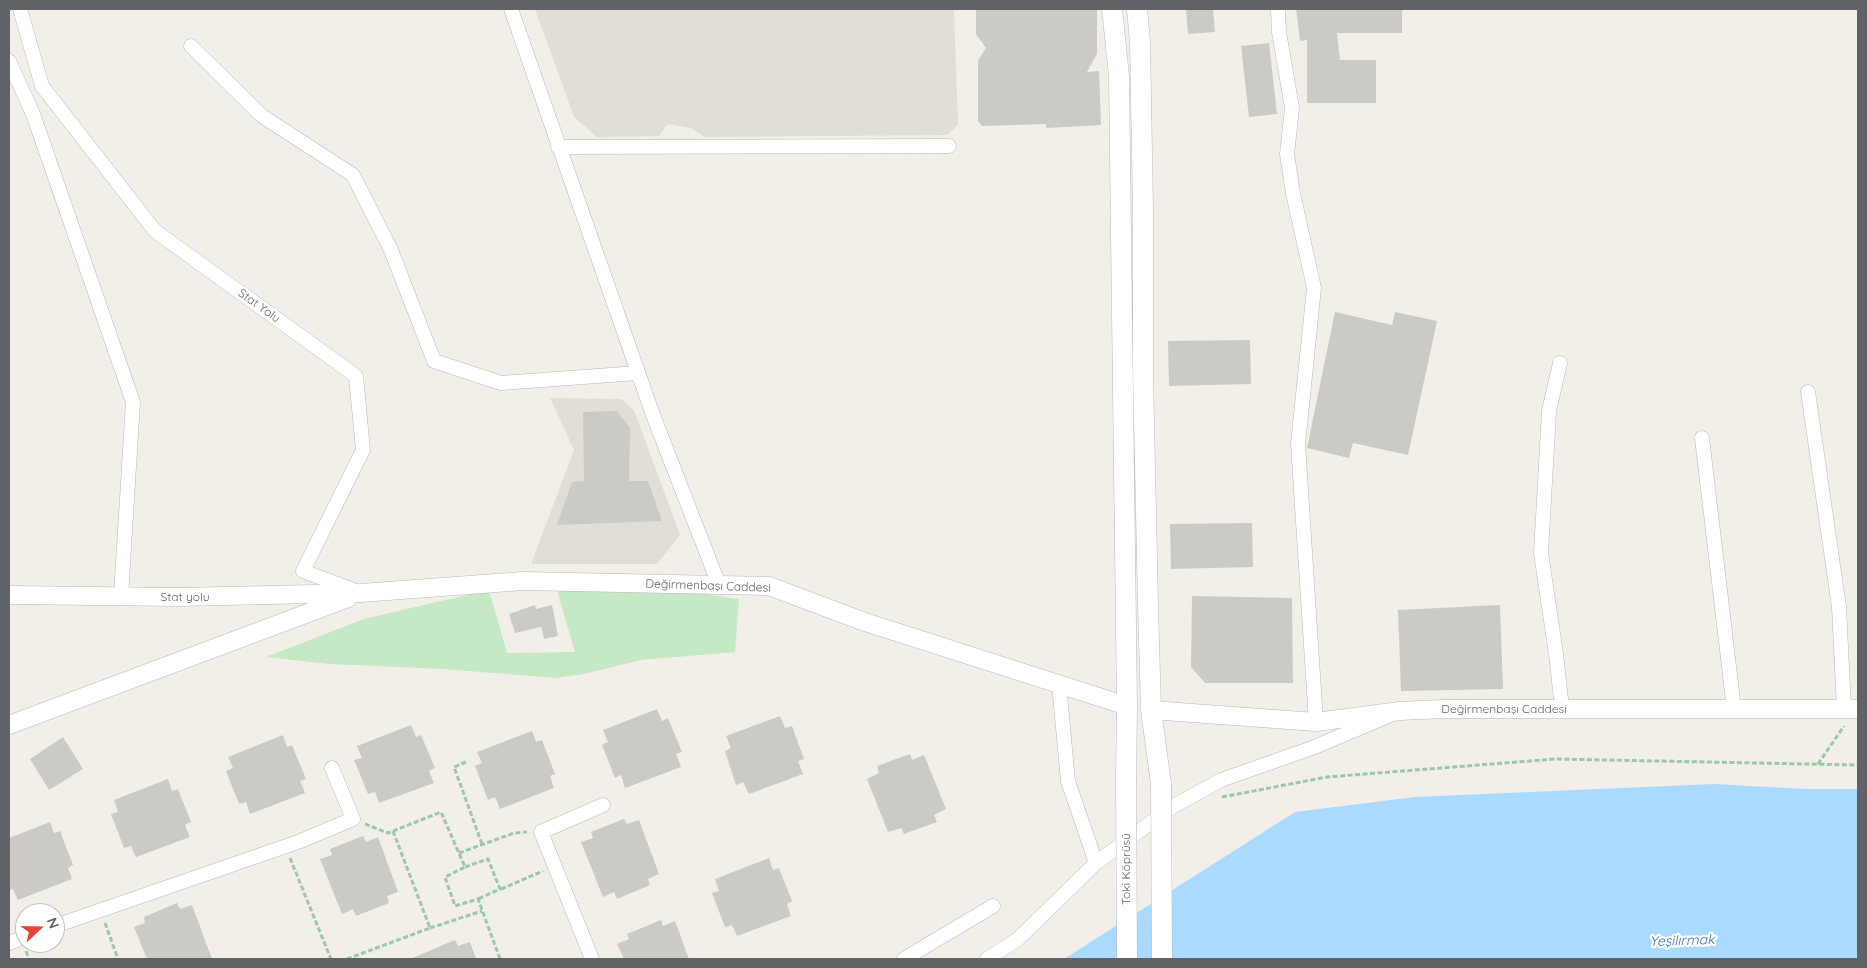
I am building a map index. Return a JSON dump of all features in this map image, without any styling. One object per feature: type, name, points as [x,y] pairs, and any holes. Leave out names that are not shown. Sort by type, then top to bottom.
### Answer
[{"type":"main road","name":"Toki Köprüsü","points":[[1112,9],[1119,76],[1127,706],[1127,959]]},
{"type":"main road","points":[[1137,9],[1140,42],[1143,209],[1142,374],[1151,710],[1161,784],[1162,959]]},
{"type":"street","name":"Stat Yolu","points":[[20,9],[42,86],[155,231],[356,376],[363,450],[303,571],[361,593]]},
{"type":"street","points":[[512,9],[558,147],[653,415],[720,585]]},
{"type":"street","points":[[1278,9],[1279,32],[1292,108],[1287,154],[1293,193],[1314,288],[1298,444],[1316,722]]},
{"type":"street","points":[[191,46],[262,116],[353,175],[391,250],[434,361],[501,383],[638,373]]},
{"type":"street","points":[[9,61],[33,114],[133,402],[121,596]]},
{"type":"street","points":[[558,147],[950,146]]},
{"type":"street","points":[[1560,362],[1549,411],[1541,553],[1562,708]]},
{"type":"street","points":[[1808,392],[1839,607],[1849,714]]},
{"type":"street","points":[[1702,438],[1734,709]]},
{"type":"street","name":"Değirmenbaşı Caddesi","points":[[361,593],[523,581],[770,586],[862,621],[1127,706]]},
{"type":"street","name":"Stat yolu","points":[[9,595],[178,597],[361,593]]},
{"type":"street","points":[[9,725],[361,593]]},
{"type":"street","points":[[1059,684],[1068,781],[1096,863]]},
{"type":"street","name":"Değirmenbaşı Caddesi","points":[[1151,710],[1316,722],[1400,711],[1562,708],[1734,709],[1849,714]]},
{"type":"street","points":[[987,959],[1018,939],[1096,863],[1172,806],[1221,780],[1312,748],[1400,711]]},
{"type":"street","points":[[65,922],[286,846],[353,819],[332,768]]},
{"type":"street","points":[[592,959],[541,832],[603,805]]},
{"type":"street","points":[[904,959],[993,906]]},
{"type":"path","points":[[1818,764],[1849,714]]},
{"type":"path","points":[[1220,797],[1327,777],[1555,759],[1858,765]]},
{"type":"path","points":[[466,762],[454,767],[482,844]]},
{"type":"path","points":[[353,819],[388,833],[441,812],[466,867]]},
{"type":"path","points":[[393,831],[430,928]]},
{"type":"path","points":[[459,853],[514,832],[541,832]]},
{"type":"path","points":[[286,846],[332,959]]},
{"type":"path","points":[[500,889],[488,859],[445,877],[455,906],[478,899],[554,866]]},
{"type":"path","points":[[478,899],[500,959]]},
{"type":"path","points":[[100,910],[118,959]]},
{"type":"path","points":[[347,959],[482,911]]},
{"type":"shaded area","points":[[535,9],[954,9],[958,125],[947,135],[705,137],[691,128],[667,124],[659,136],[597,137],[574,117]]},
{"type":"shaded area","points":[[550,398],[621,399],[634,410],[680,535],[657,564],[531,564],[574,450]]},
{"type":"green space","points":[[556,587],[708,587],[710,595],[739,599],[735,652],[641,660],[584,674],[555,678],[444,669],[330,664],[266,657],[364,619],[489,590],[507,653],[575,652]]},
{"type":"water","name":"Yeşilırmak","points":[[1714,784],[1805,789],[1858,789],[1858,959],[1064,959],[1295,812],[1415,797]]},
{"type":"building","points":[[976,9],[1097,9],[1097,54],[1087,72],[1099,71],[1101,125],[1046,128],[1046,124],[982,126],[978,121],[978,60],[986,48],[976,34]]},
{"type":"building","points":[[1186,9],[1213,9],[1215,32],[1188,34]]},
{"type":"building","points":[[1296,9],[1402,9],[1402,33],[1337,33],[1340,60],[1376,60],[1376,103],[1307,103],[1307,40],[1300,41]]},
{"type":"building","points":[[1269,43],[1277,114],[1249,117],[1241,46]]},
{"type":"building","points":[[1335,312],[1392,325],[1395,312],[1437,321],[1408,455],[1353,443],[1349,458],[1307,448]]},
{"type":"building","points":[[1250,340],[1251,384],[1169,386],[1168,341]]},
{"type":"building","points":[[617,411],[630,428],[629,481],[648,481],[662,521],[557,525],[572,482],[584,481],[583,412]]},
{"type":"building","points":[[1252,523],[1253,567],[1171,569],[1170,524]]},
{"type":"building","points":[[1192,596],[1292,598],[1293,683],[1205,683],[1191,667]]},
{"type":"building","points":[[535,605],[536,609],[552,605],[558,636],[544,639],[541,627],[515,633],[509,614]]},
{"type":"building","points":[[1500,605],[1503,689],[1401,691],[1398,610]]},
{"type":"building","points":[[657,709],[662,721],[668,718],[682,752],[676,754],[681,767],[625,788],[621,775],[615,778],[602,745],[608,742],[603,730]]},
{"type":"building","points":[[780,716],[785,728],[792,726],[804,759],[798,761],[803,774],[749,794],[743,782],[736,785],[725,751],[731,748],[726,736]]},
{"type":"building","points":[[411,725],[416,737],[421,735],[435,768],[429,771],[434,783],[379,803],[375,792],[368,794],[354,760],[362,758],[357,746]]},
{"type":"building","points":[[532,731],[536,742],[542,740],[555,774],[550,776],[554,788],[500,809],[495,797],[488,800],[475,766],[482,763],[477,752]]},
{"type":"building","points":[[283,735],[287,747],[292,745],[306,779],[300,781],[305,793],[250,814],[246,802],[239,804],[226,771],[233,768],[228,757]]},
{"type":"building","points":[[63,737],[83,769],[49,790],[30,759]]},
{"type":"building","points":[[910,754],[912,760],[924,755],[946,809],[934,815],[937,822],[904,834],[901,828],[888,832],[867,779],[879,773],[877,766]]},
{"type":"building","points":[[168,779],[172,791],[178,789],[191,822],[185,825],[190,837],[136,857],[131,846],[124,848],[111,814],[118,812],[114,800]]},
{"type":"building","points":[[624,819],[627,824],[639,820],[659,874],[648,879],[650,885],[617,899],[614,892],[603,897],[581,842],[593,838],[591,832]]},
{"type":"building","points":[[50,822],[54,833],[60,831],[73,865],[68,868],[72,879],[18,900],[13,889],[9,890],[9,838]]},
{"type":"building","points":[[363,836],[366,842],[378,837],[398,892],[387,896],[389,903],[356,916],[353,909],[342,914],[320,859],[332,855],[330,849]]},
{"type":"building","points":[[769,858],[773,870],[779,868],[792,901],[787,904],[791,916],[737,936],[732,925],[725,927],[712,893],[719,891],[715,879]]},
{"type":"building","points":[[177,903],[180,909],[192,905],[212,959],[147,959],[134,927],[145,923],[144,917]]},
{"type":"building","points":[[661,920],[663,926],[675,921],[689,959],[624,959],[617,944],[629,939],[627,934]]},
{"type":"building","points":[[455,940],[458,946],[470,942],[476,959],[410,959]]}]
